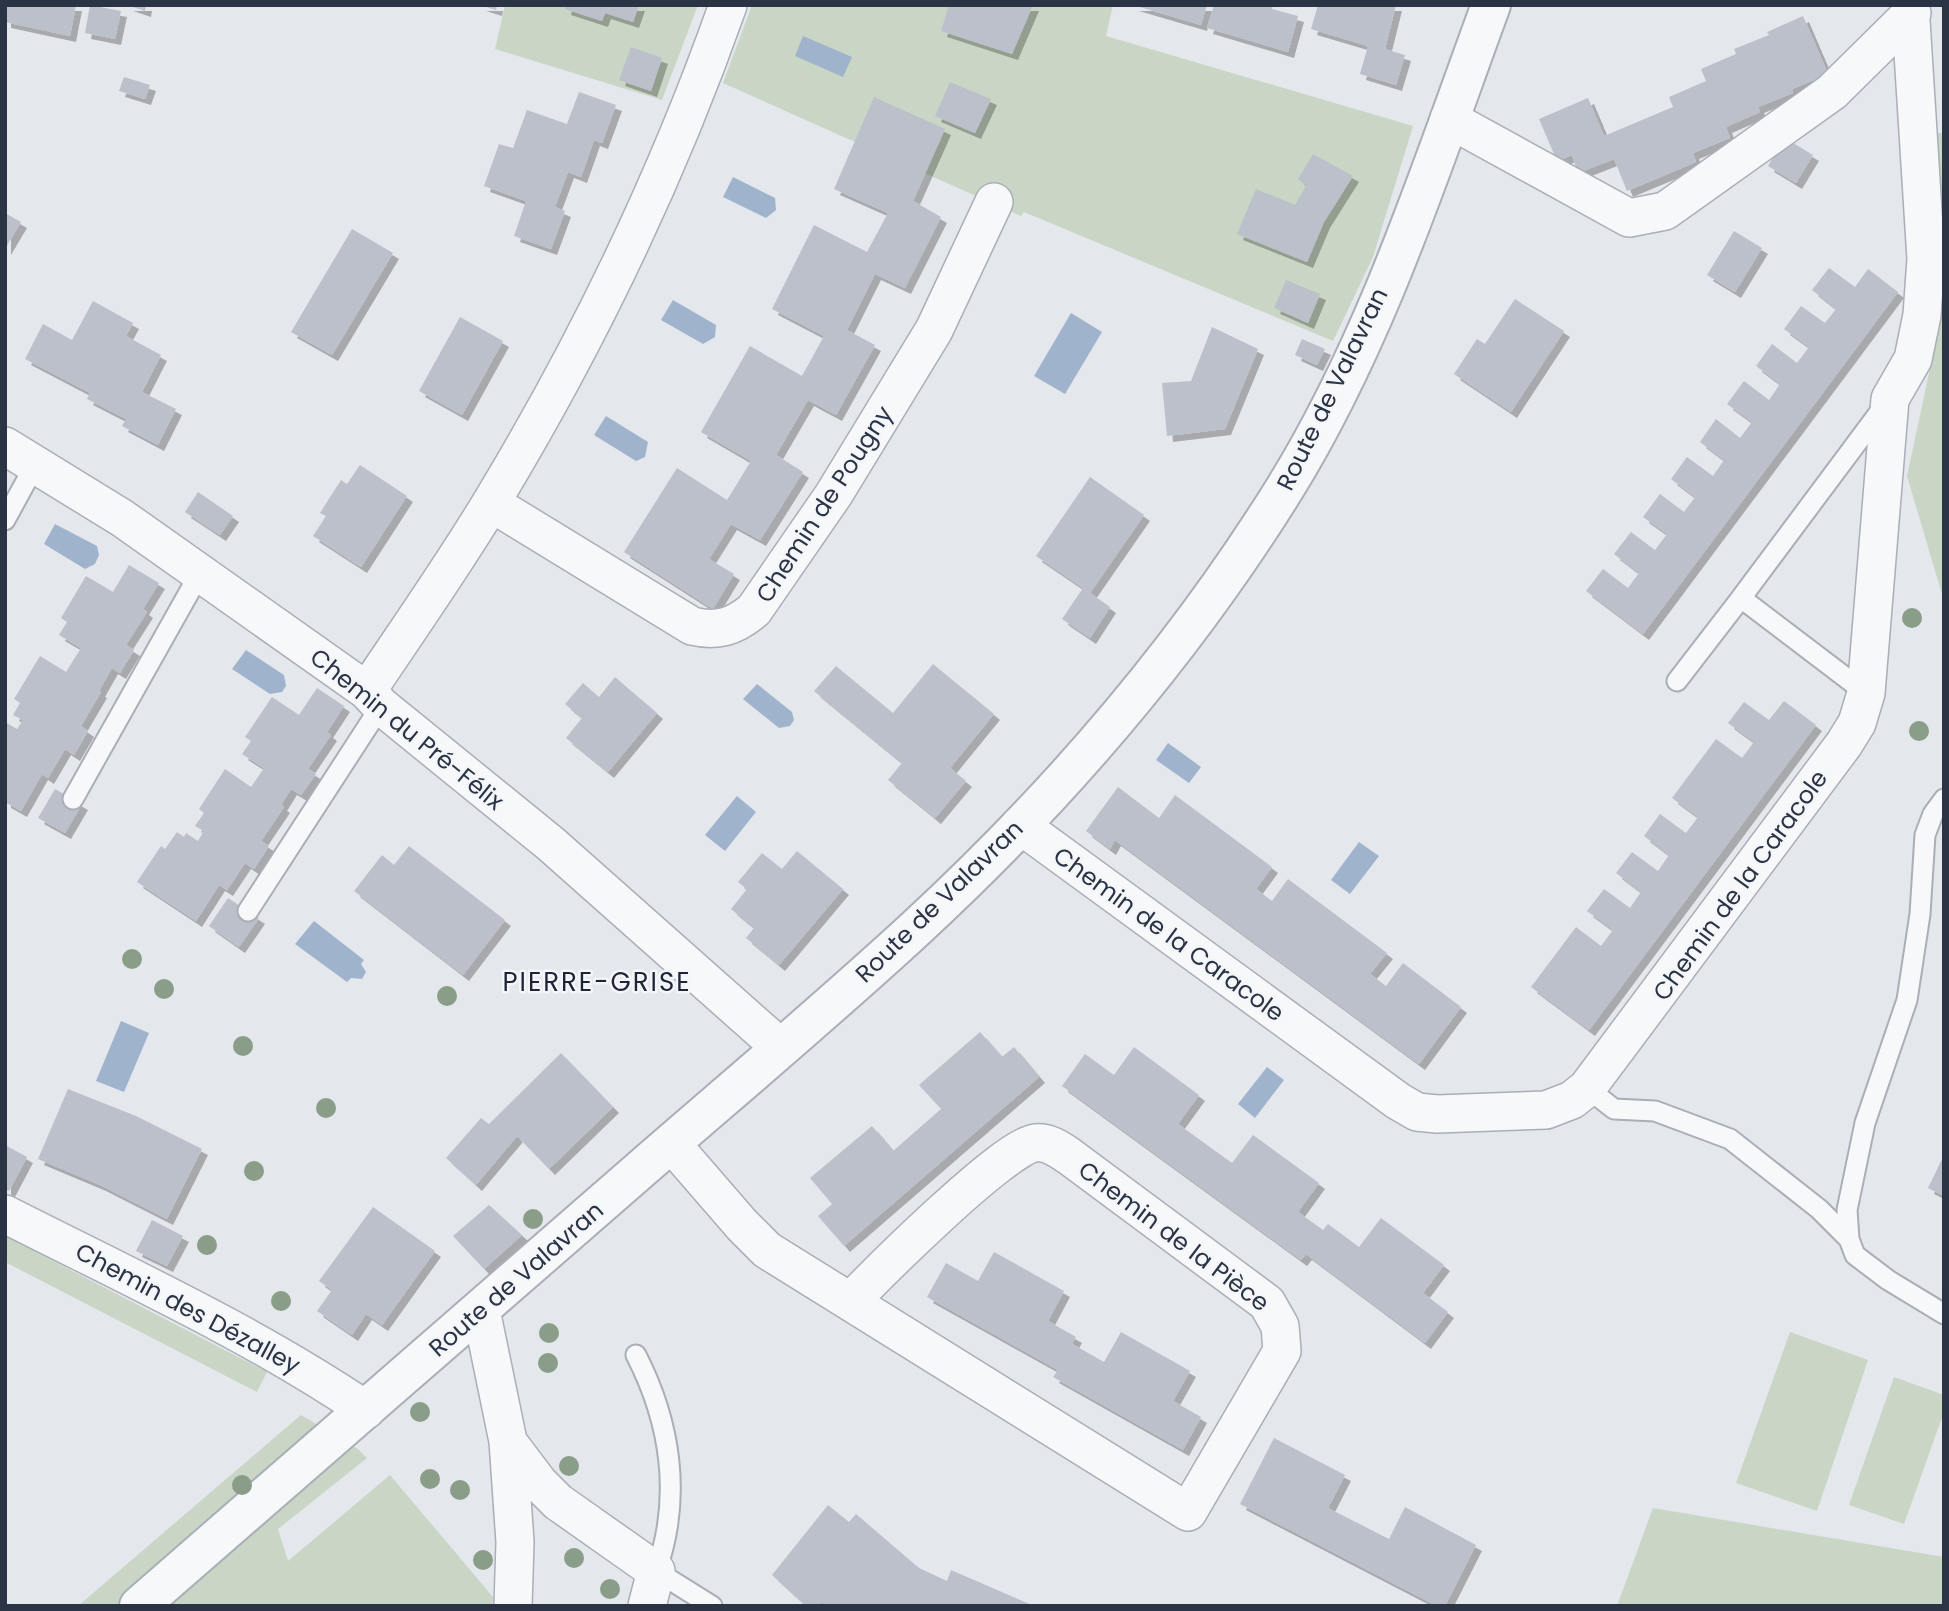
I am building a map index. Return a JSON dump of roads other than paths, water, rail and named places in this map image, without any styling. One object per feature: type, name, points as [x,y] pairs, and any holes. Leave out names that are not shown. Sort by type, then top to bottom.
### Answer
[{"type":"street","points":[[374,699],[491,503],[596,314],[672,150],[728,5]]},
{"type":"street","name":"Route de Valavran","points":[[139,1606],[915,929],[1020,825],[1114,723],[1198,618],[1286,485],[1359,343],[1403,242],[1491,5]]},
{"type":"street","name":"Chemin de la Caracole","points":[[1449,118],[1629,218],[1665,211],[1832,92],[1911,9]]},
{"type":"street","name":"Chemin de la Caracole","points":[[1020,825],[1398,1101],[1418,1112],[1437,1114],[1546,1110],[1572,1100],[1587,1088],[1857,723],[1866,693],[1890,398],[1913,359],[1922,314],[1926,259],[1911,9]]},
{"type":"street","name":"Chemin de Pougny","points":[[491,503],[692,626],[718,629],[743,620],[754,610],[834,494],[934,330],[994,202]]},
{"type":"street","name":"Chemin du Pré-Félix","points":[[20,456],[122,518],[374,699],[551,844],[781,1048]]},
{"type":"street","name":"Chemin de la Pièce","points":[[671,1143],[741,1225],[767,1250],[852,1300],[1188,1512],[1282,1351],[1280,1326],[1267,1303],[1069,1156],[1052,1145],[1036,1142],[1020,1148],[1000,1164],[896,1255],[852,1300]]},
{"type":"street","name":"Chemin des Dézalley","points":[[5,1214],[255,1340],[366,1410]]},
{"type":"street","points":[[481,1310],[508,1441],[515,1542],[513,1606]]},
{"type":"street","points":[[508,1441],[539,1483],[558,1502],[656,1571],[647,1606]]},
{"type":"lane","points":[[1677,681],[1890,398]]},
{"type":"lane","points":[[5,520],[20,456]]},
{"type":"lane","points":[[73,799],[200,573]]},
{"type":"lane","points":[[1741,598],[1866,693]]},
{"type":"lane","points":[[248,911],[374,699]]},
{"type":"lane","points":[[1849,1240],[1847,1210],[1865,1123],[1907,1000],[1920,914],[1925,835],[1933,814],[1944,799]]},
{"type":"lane","points":[[1587,1088],[1614,1108],[1656,1111],[1730,1139],[1819,1209],[1849,1240],[1856,1255],[1888,1280],[1942,1311]]},
{"type":"lane","points":[[636,1355],[663,1421],[670,1466],[666,1538],[656,1571],[712,1606]]},
{"type":"water","points":[[803,36],[852,57],[843,77],[795,56]]},
{"type":"water","points":[[733,177],[775,198],[776,210],[766,218],[723,197]]},
{"type":"water","points":[[673,300],[716,325],[715,337],[703,344],[661,320]]},
{"type":"water","points":[[1071,313],[1102,332],[1065,394],[1034,376]]},
{"type":"water","points":[[606,416],[648,442],[645,457],[636,461],[594,435]]},
{"type":"water","points":[[55,524],[97,546],[99,555],[95,564],[85,569],[44,544]]},
{"type":"water","points":[[246,650],[284,675],[286,686],[282,692],[270,694],[232,669]]},
{"type":"water","points":[[757,684],[792,712],[794,720],[790,726],[779,728],[743,699]]},
{"type":"water","points":[[1168,743],[1201,767],[1189,783],[1156,760]]},
{"type":"water","points":[[737,796],[756,812],[725,851],[705,835]]},
{"type":"water","points":[[1359,842],[1379,856],[1350,894],[1331,880]]},
{"type":"water","points":[[314,921],[364,960],[361,964],[366,972],[362,979],[351,978],[347,982],[295,944]]},
{"type":"water","points":[[121,1021],[149,1033],[124,1092],[96,1081]]},
{"type":"water","points":[[1267,1067],[1284,1080],[1255,1118],[1238,1104]]},
{"type":"district","name":"PIERRE-GRISE","points":[[597,982]]}]
